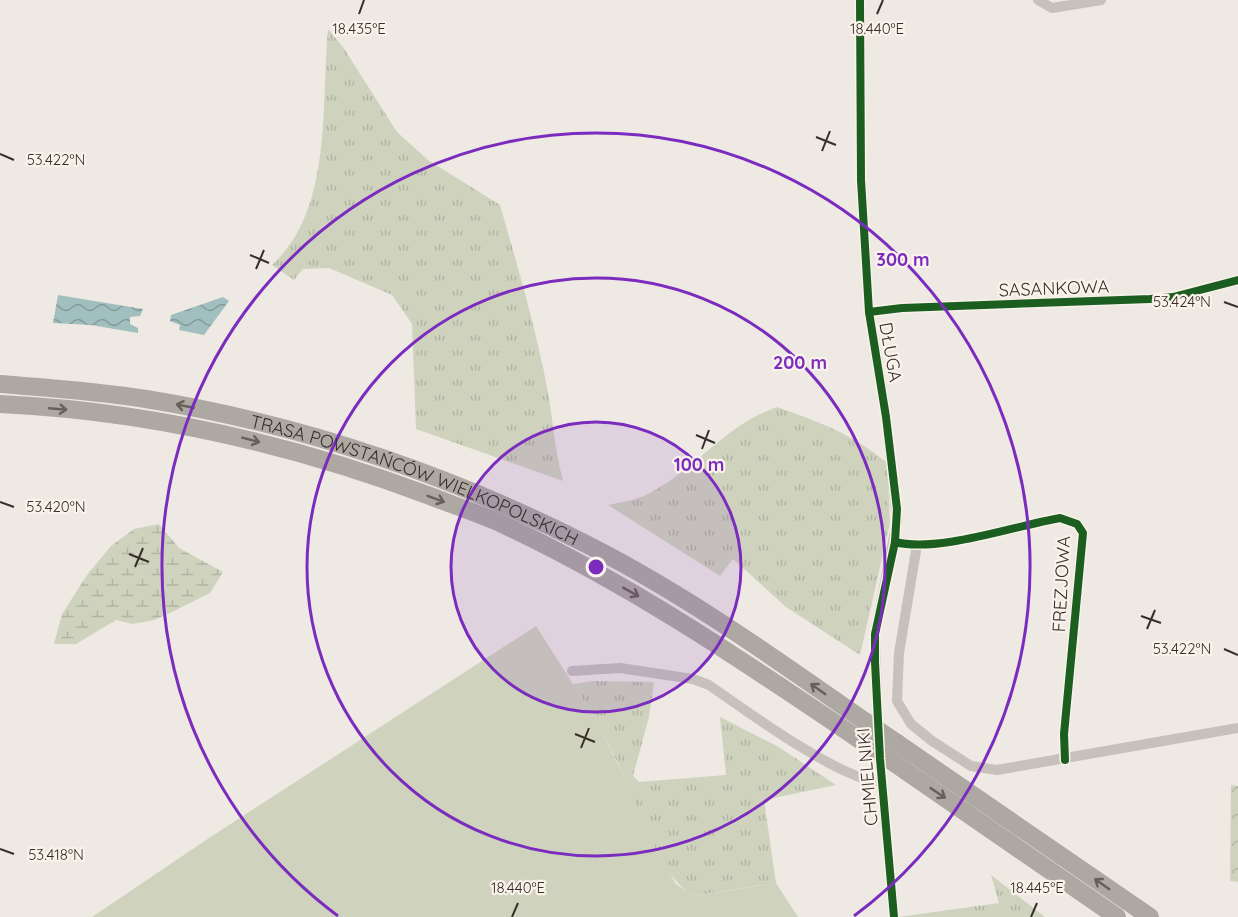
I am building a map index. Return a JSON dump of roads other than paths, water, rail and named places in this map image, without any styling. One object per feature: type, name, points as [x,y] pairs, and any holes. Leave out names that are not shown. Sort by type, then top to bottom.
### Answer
[{"type":"highway","name":"TRASA POWSTAŃCÓW WIELKOPOLSKICH","points":[[0,384],[145,398],[220,413],[338,444],[460,487],[573,538],[658,584],[759,648],[1150,917]]},
{"type":"highway","name":"TRASA POWSTAŃCÓW WIELKOPOLSKICH","points":[[0,404],[91,412],[182,425],[244,438],[393,482],[498,522],[566,556],[660,608],[744,661],[1117,917]]},
{"type":"street","name":"DŁUGA","points":[[860,0],[861,180],[869,312],[896,488],[897,521],[895,542],[875,634]]},
{"type":"street","points":[[1038,0],[1052,8],[1101,0]]},
{"type":"street","name":"SASANKOWA","points":[[869,312],[902,308],[1173,297],[1238,279]]},
{"type":"street","name":"FREZJOWA","points":[[895,542],[916,545],[952,541],[1060,518],[1077,524],[1083,533],[1064,734],[1065,760]]},
{"type":"street","points":[[916,545],[899,654],[897,701],[911,724],[971,766],[996,771],[1238,728]]},
{"type":"street","name":"CHMIELNIKI","points":[[875,634],[877,715],[894,917]]},
{"type":"street","points":[[572,672],[620,668],[693,679],[709,685],[836,768],[864,780],[882,782]]},
{"type":"water","points":[[58,295],[143,309],[140,316],[130,317],[130,324],[138,328],[138,333],[91,325],[53,323]]},
{"type":"water","points":[[223,297],[229,301],[204,335],[179,330],[180,325],[170,321],[171,315]]}]
